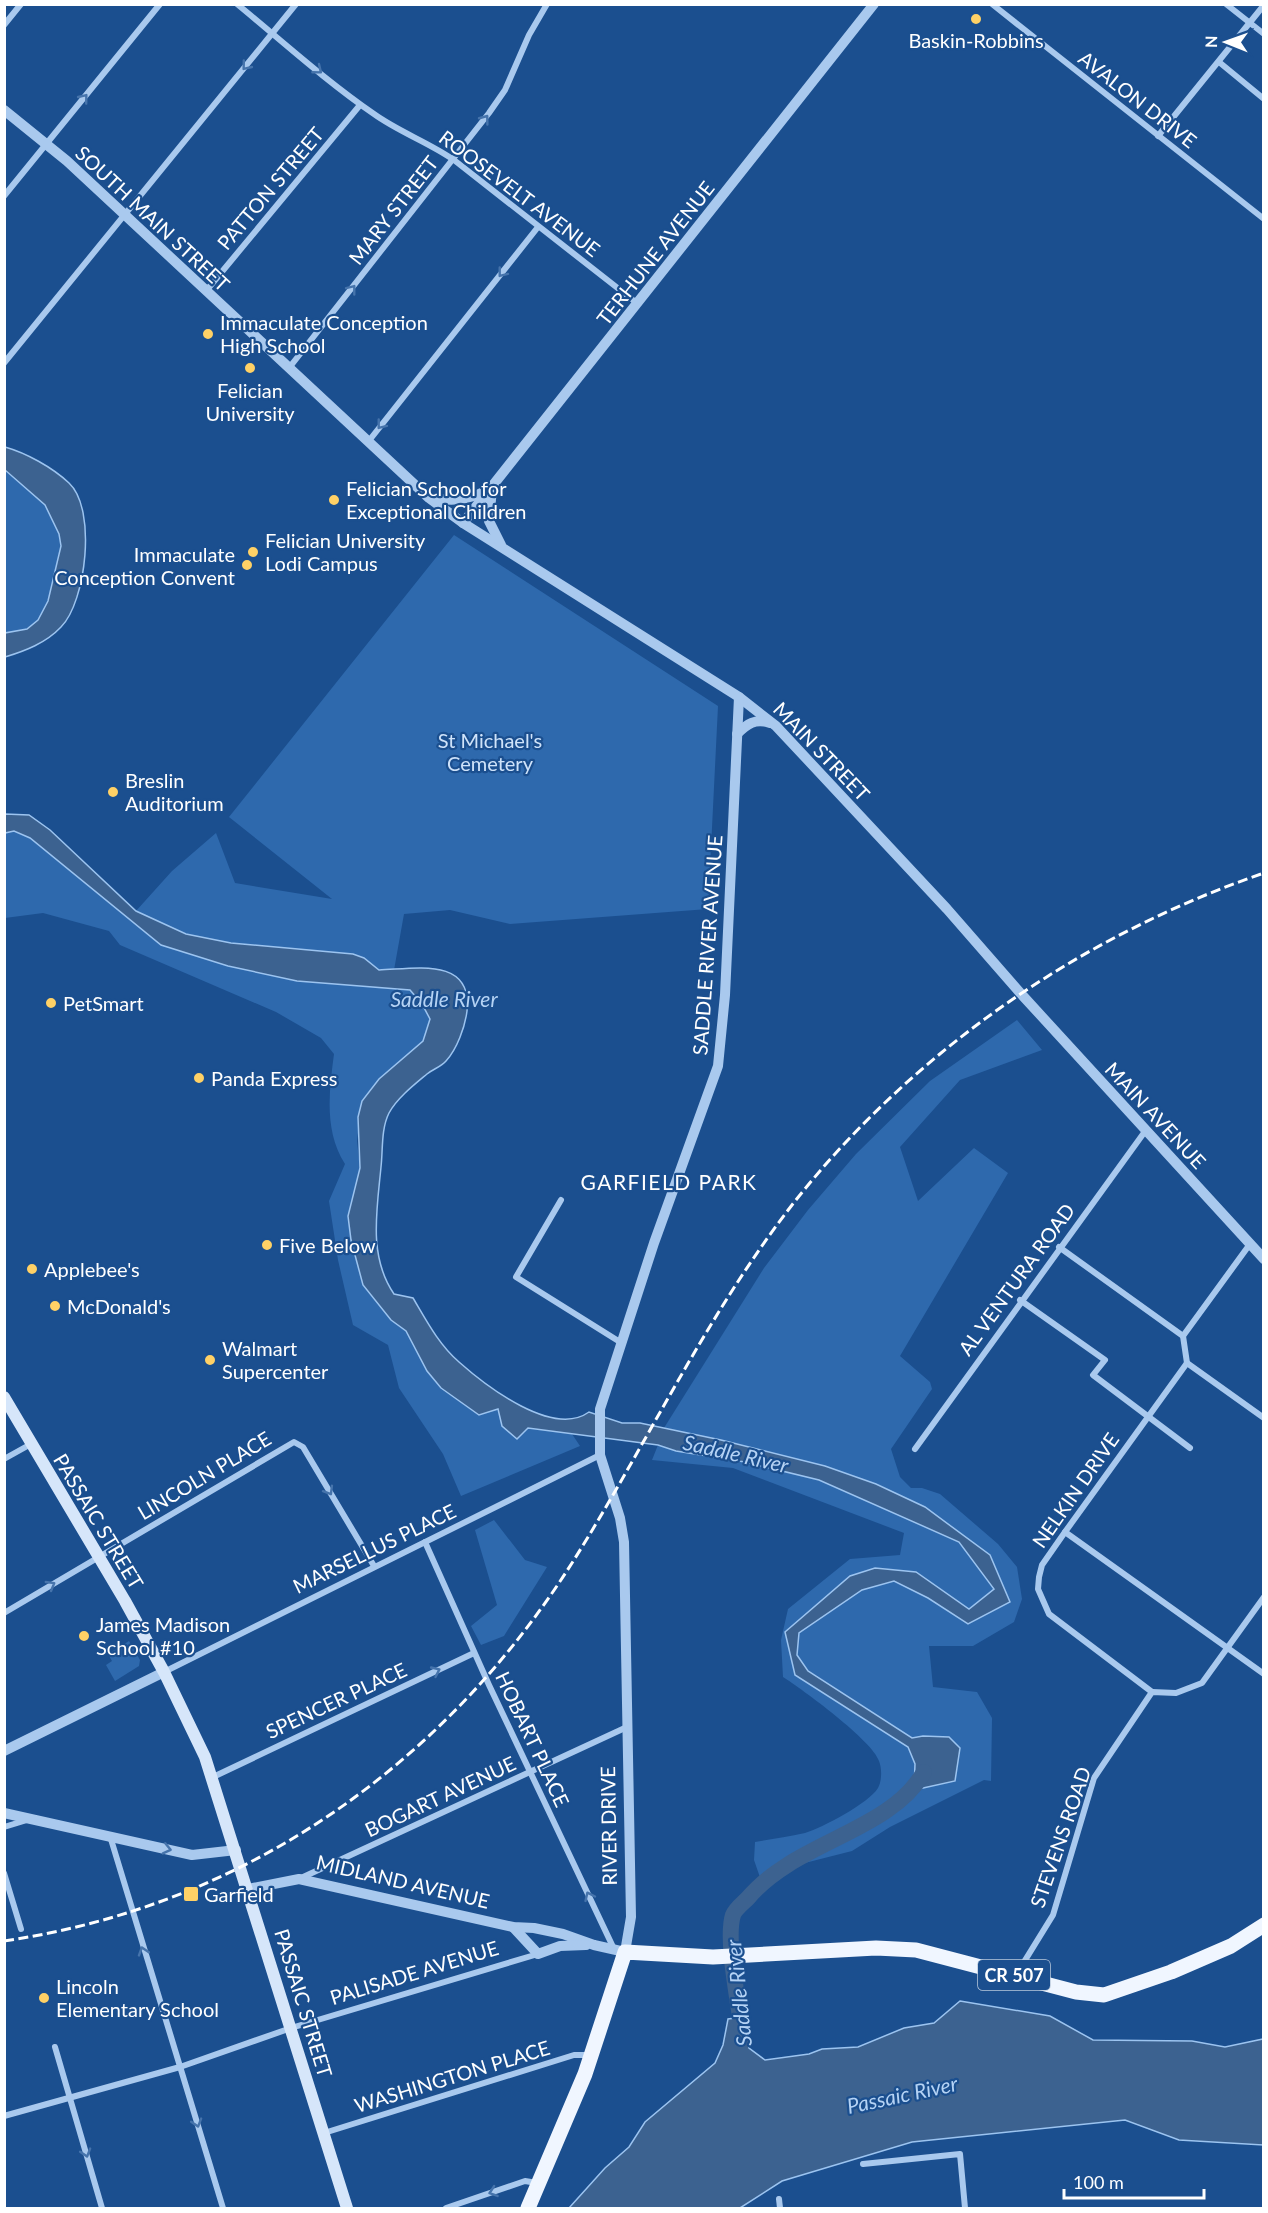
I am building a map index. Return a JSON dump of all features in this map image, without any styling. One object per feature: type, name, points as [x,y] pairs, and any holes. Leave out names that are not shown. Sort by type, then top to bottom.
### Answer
[{"type":"main road","name":"PASSAIC STREET","points":[[4,1397],[164,1672],[213,1777],[347,2208]]},
{"type":"main road","name":"MIDLAND AVENUE","points":[[619,1950],[750,1957],[896,1948],[939,1954],[1091,1995],[1111,1994],[1171,1972],[1231,1946],[1263,1925]]},
{"type":"main road","name":"RIVER DRIVE","points":[[528,2208],[541,2183],[592,2055],[619,1950]]},
{"type":"street","points":[[4,26],[21,4]]},
{"type":"street","points":[[4,196],[160,4]]},
{"type":"street","name":"ROOSEVELT AVENUE","points":[[237,4],[360,105],[397,128],[432,145],[454,160],[638,303]]},
{"type":"street","points":[[4,363],[126,216],[296,4]]},
{"type":"street","name":"MARY STREET","points":[[289,368],[454,160],[506,90],[529,35],[547,4]]},
{"type":"street","name":"TERHUNE AVENUE","points":[[463,523],[874,4]]},
{"type":"street","name":"AVALON DRIVE","points":[[992,4],[1263,219]]},
{"type":"street","points":[[1226,4],[1263,34]]},
{"type":"street","points":[[1158,136],[1263,5]]},
{"type":"street","points":[[1219,62],[1263,99]]},
{"type":"street","name":"PATTON STREET","points":[[206,292],[360,105]]},
{"type":"street","name":"SOUTH MAIN STREET","points":[[4,110],[47,144],[126,216],[429,498],[463,523]]},
{"type":"street","points":[[368,442],[538,227]]},
{"type":"street","points":[[429,498],[460,500],[473,497],[492,486]]},
{"type":"street","points":[[492,486],[489,520],[504,548]]},
{"type":"street","name":"MAIN STREET","points":[[463,523],[739,697],[776,726],[959,923],[1023,996]]},
{"type":"street","name":"SADDLE RIVER AVENUE","points":[[598,1429],[601,1405],[621,1342],[716,1074],[721,1052],[739,697]]},
{"type":"street","points":[[737,734],[750,722],[762,720],[776,726]]},
{"type":"street","name":"MAIN AVENUE","points":[[1023,996],[1263,1259]]},
{"type":"street","name":"AL VENTURA ROAD","points":[[915,1449],[1020,1300],[1146,1130]]},
{"type":"street","points":[[561,1200],[516,1277],[621,1342]]},
{"type":"street","points":[[1250,1244],[1183,1336],[1187,1363],[1263,1418]]},
{"type":"street","points":[[1059,1247],[1183,1336]]},
{"type":"street","points":[[1020,1300],[1105,1360],[1093,1375],[1147,1418],[1190,1448]]},
{"type":"street","name":"NELKIN DRIVE","points":[[1152,1692],[1049,1614],[1041,1601],[1038,1589],[1042,1565],[1187,1363]]},
{"type":"street","name":"RIVER DRIVE","points":[[598,1429],[599,1451],[620,1518],[624,1542],[631,1917],[619,1950]]},
{"type":"street","name":"LINCOLN PLACE","points":[[4,1613],[298,1442],[374,1566]]},
{"type":"street","points":[[4,1459],[31,1444]]},
{"type":"street","name":"MARSELLUS PLACE","points":[[164,1672],[425,1542],[599,1451]]},
{"type":"street","points":[[1065,1532],[1263,1674]]},
{"type":"street","name":"HOBART PLACE","points":[[425,1542],[474,1653],[619,1950]]},
{"type":"street","points":[[1152,1692],[1176,1693],[1202,1683],[1263,1598]]},
{"type":"street","name":"SPENCER PLACE","points":[[213,1777],[474,1653]]},
{"type":"street","points":[[4,1751],[164,1672]]},
{"type":"street","name":"STEVENS ROAD","points":[[1015,1975],[1053,1915],[1094,1778],[1152,1692]]},
{"type":"street","name":"BOGART AVENUE","points":[[299,1879],[627,1727]]},
{"type":"street","points":[[4,1804],[8,1814],[192,1855],[236,1850]]},
{"type":"street","points":[[4,1827],[30,1819]]},
{"type":"street","points":[[110,1836],[223,2208]]},
{"type":"street","points":[[4,1872],[21,1929]]},
{"type":"street","name":"MIDLAND AVENUE","points":[[248,1889],[299,1879],[513,1927],[530,1927],[563,1934],[594,1945],[619,1950]]},
{"type":"street","points":[[513,1927],[538,1954]]},
{"type":"street","name":"PALISADE AVENUE","points":[[4,2116],[180,2067],[291,2028],[560,1946],[594,1945]]},
{"type":"street","points":[[55,2048],[102,2208]]},
{"type":"street","name":"WASHINGTON PLACE","points":[[324,2133],[574,2055],[592,2055]]},
{"type":"street","points":[[863,2164],[960,2154],[965,2208]]},
{"type":"street","points":[[446,2208],[525,2181],[541,2183]]},
{"type":"street","points":[[779,2199],[780,2208]]},
{"type":"green space","points":[[4,470],[45,505],[59,534],[61,546],[48,601],[38,620],[27,629],[5,633]]},
{"type":"green space","name":"St Michael's Cemetery","points":[[454,535],[718,706],[708,909],[510,924],[450,910],[404,914],[394,970],[378,970],[364,958],[231,943],[186,934],[136,911],[172,871],[216,833],[235,883],[332,899],[229,817]]},
{"type":"green space","points":[[14,831],[30,838],[161,945],[297,981],[410,990],[422,1004],[430,1019],[423,1041],[379,1079],[362,1101],[357,1141],[360,1168],[348,1216],[363,1285],[391,1320],[406,1331],[427,1371],[441,1389],[479,1415],[498,1409],[517,1439],[528,1428],[572,1434],[580,1446],[461,1496],[443,1454],[399,1388],[388,1345],[353,1325],[338,1260],[329,1201],[345,1164],[338,1151],[331,1125],[330,1097],[334,1054],[321,1038],[276,1012],[120,945],[109,931],[43,913],[5,918],[4,833]]},
{"type":"green space","points":[[1017,1020],[1042,1050],[960,1080],[900,1147],[918,1201],[974,1148],[1008,1173],[900,1356],[930,1382],[932,1389],[891,1449],[900,1477],[911,1488],[922,1488],[940,1494],[998,1544],[1017,1567],[1022,1599],[1014,1622],[973,1646],[929,1646],[933,1687],[977,1692],[992,1718],[991,1781],[984,1780],[890,1827],[852,1851],[789,1867],[764,1889],[754,1860],[755,1842],[805,1833],[833,1821],[873,1794],[881,1778],[879,1761],[864,1741],[836,1716],[783,1677],[781,1640],[788,1609],[850,1559],[900,1555],[904,1533],[733,1468],[652,1460],[658,1445],[676,1451],[745,1462],[819,1480],[959,1542],[994,1589],[969,1609],[916,1572],[875,1568],[785,1632],[795,1675],[908,1747],[915,1764],[914,1790],[955,1781],[960,1748],[948,1737],[912,1738],[808,1670],[797,1655],[799,1632],[862,1590],[894,1581],[928,1598],[968,1624],[1010,1602],[990,1555],[925,1507],[876,1484],[825,1466],[664,1428],[764,1268],[808,1210],[856,1154],[930,1081]]},
{"type":"green space","points":[[494,1520],[525,1560],[547,1567],[504,1636],[481,1645],[471,1626],[497,1605],[475,1530]]},
{"type":"green space","points":[[129,1641],[140,1660],[139,1666],[115,1681],[106,1665],[112,1661],[108,1654]]},
{"type":"water","points":[[5,447],[38,461],[69,483],[78,496],[83,513],[85,555],[77,598],[70,615],[61,627],[42,642],[5,657],[5,633],[27,629],[38,620],[48,601],[61,546],[59,534],[45,505],[5,470]]},
{"type":"water","name":"Saddle River","points":[[5,814],[29,815],[50,830],[136,911],[186,934],[231,943],[353,954],[364,958],[379,970],[438,969],[461,981],[466,993],[467,1011],[457,1044],[444,1063],[427,1074],[397,1102],[389,1113],[385,1126],[376,1232],[380,1264],[394,1294],[413,1298],[445,1348],[471,1372],[503,1395],[539,1414],[557,1419],[574,1418],[589,1412],[622,1423],[640,1423],[721,1440],[825,1466],[876,1484],[925,1507],[990,1555],[1010,1602],[968,1624],[928,1598],[894,1581],[862,1590],[799,1633],[797,1655],[808,1671],[912,1738],[949,1737],[960,1748],[955,1781],[914,1790],[915,1764],[908,1747],[795,1675],[785,1632],[850,1576],[875,1568],[916,1572],[969,1609],[994,1589],[959,1542],[819,1480],[745,1462],[676,1451],[658,1445],[528,1428],[517,1439],[502,1426],[498,1409],[479,1415],[441,1388],[427,1371],[406,1331],[391,1320],[363,1285],[351,1240],[348,1216],[360,1168],[358,1117],[362,1101],[379,1079],[423,1041],[430,1019],[422,1004],[410,990],[297,981],[228,966],[161,945],[30,838],[14,831],[5,833]]},
{"type":"water","name":"Passaic River","points":[[960,2001],[1050,2016],[1093,2040],[1192,2041],[1225,2047],[1263,2039],[1263,2145],[1179,2140],[1125,2120],[912,2142],[782,2181],[740,2208],[569,2208],[605,2168],[629,2147],[645,2122],[715,2063],[723,2045],[728,2019],[743,2017],[749,2048],[765,2060],[809,2054],[822,2049],[858,2047],[904,2028],[934,2023]]},
{"type":"waterway","name":"Saddle River","points":[[743,2038],[731,1941],[731,1926],[735,1911],[768,1879],[791,1863],[889,1809],[909,1792],[924,1772]]},
{"type":"railway","points":[[4,1941],[92,1923],[176,1896],[255,1860],[330,1815],[399,1763],[463,1703],[520,1636],[572,1563],[732,1291],[792,1205],[839,1149],[890,1097],[946,1049],[1004,1005],[1065,965],[1130,930],[1196,899],[1264,873]]},
{"type":"place","name":"Baskin-Robbins","points":[[976,19]]},
{"type":"place","name":"Immaculate Conception High School","points":[[208,334]]},
{"type":"place","name":"Felician University","points":[[250,368]]},
{"type":"place","name":"Felician School for Exceptional Children","points":[[334,500]]},
{"type":"place","name":"Felician University Lodi Campus","points":[[253,552]]},
{"type":"place","name":"Immaculate Conception Convent","points":[[247,565]]},
{"type":"place","name":"Breslin Auditorium","points":[[113,792]]},
{"type":"place","name":"PetSmart","points":[[51,1003]]},
{"type":"place","name":"Panda Express","points":[[199,1078]]},
{"type":"place","name":"Five Below","points":[[267,1245]]},
{"type":"place","name":"Applebee's","points":[[32,1269]]},
{"type":"place","name":"McDonald's","points":[[55,1306]]},
{"type":"place","name":"Walmart Supercenter","points":[[210,1360]]},
{"type":"place","name":"James Madison School #10","points":[[84,1636]]},
{"type":"place","name":"Garfield","points":[[191,1894]]},
{"type":"place","name":"Lincoln Elementary School","points":[[44,1998]]},
{"type":"district","name":"GARFIELD PARK","points":[[669,1181]]}]
